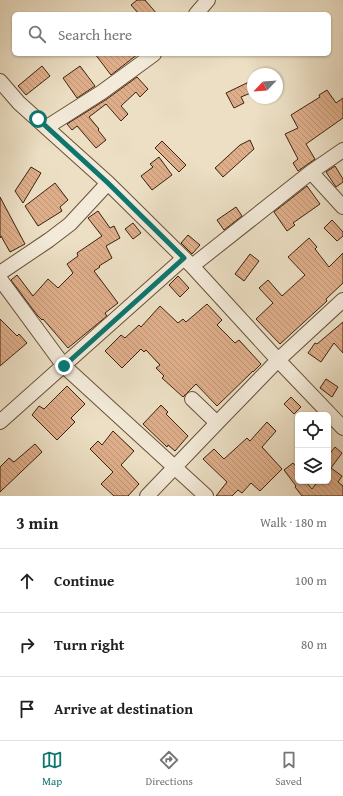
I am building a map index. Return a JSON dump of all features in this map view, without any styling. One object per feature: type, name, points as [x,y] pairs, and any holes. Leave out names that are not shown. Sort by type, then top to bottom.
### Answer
[{"type":"street","points":[[198,12],[208,0]]},
{"type":"street","points":[[47,127],[86,102],[151,56]]},
{"type":"street","points":[[0,81],[19,103],[108,183],[188,262],[343,428]]},
{"type":"street","points":[[0,422],[188,262],[343,150]]},
{"type":"street","points":[[311,172],[343,207]]},
{"type":"street","points":[[0,273],[70,224],[108,183]]},
{"type":"street","points":[[0,279],[64,366],[206,496]]},
{"type":"street","points":[[147,496],[278,360],[343,300]]},
{"type":"street","points":[[192,399],[217,422]]},
{"type":"building","points":[[137,0],[145,0],[155,12],[137,12],[131,5]]},
{"type":"building","points":[[97,56],[135,56],[111,75]]},
{"type":"building","points":[[42,66],[50,76],[26,95],[18,86]]},
{"type":"building","points":[[80,66],[95,86],[77,98],[63,78]]},
{"type":"building","points":[[137,77],[148,89],[140,97],[136,92],[121,106],[128,114],[121,121],[106,104],[89,117],[106,140],[96,148],[77,126],[72,130],[67,124],[107,99]]},
{"type":"building","points":[[247,83],[247,94],[241,97],[244,103],[234,108],[226,93]]},
{"type":"building","points":[[327,90],[336,103],[343,98],[343,118],[306,144],[315,159],[298,171],[293,163],[298,159],[285,134],[298,128],[291,115],[320,97],[319,95]]},
{"type":"building","points":[[250,140],[254,149],[223,177],[215,168],[240,145]]},
{"type":"building","points":[[162,141],[186,165],[179,172],[155,148]]},
{"type":"building","points":[[159,157],[172,175],[152,190],[141,176],[153,167],[150,164]]},
{"type":"building","points":[[335,166],[343,179],[343,182],[336,187],[326,172]]},
{"type":"building","points":[[31,167],[41,173],[23,203],[15,191]]},
{"type":"building","points":[[55,183],[68,200],[60,207],[62,211],[38,226],[25,206]]},
{"type":"building","points":[[307,186],[320,204],[293,223],[295,225],[287,231],[274,212]]},
{"type":"building","points":[[0,197],[25,244],[10,252],[1,236],[0,238]]},
{"type":"building","points":[[236,207],[242,216],[224,230],[217,220]]},
{"type":"building","points":[[98,211],[110,228],[114,226],[120,238],[106,246],[112,258],[94,271],[118,303],[105,313],[107,316],[68,348],[43,319],[42,320],[37,315],[11,280],[17,275],[33,296],[48,279],[58,288],[73,273],[67,264],[78,256],[77,253],[102,236],[88,218]]},
{"type":"building","points":[[332,220],[343,232],[343,236],[337,241],[324,228]]},
{"type":"building","points":[[133,223],[141,233],[133,239],[125,229]]},
{"type":"building","points":[[188,235],[200,245],[192,254],[181,243]]},
{"type":"building","points":[[309,238],[317,247],[315,249],[329,267],[343,253],[343,283],[326,299],[327,301],[280,344],[256,319],[273,303],[259,288],[268,280],[282,296],[305,275],[288,257]]},
{"type":"building","points":[[250,254],[259,261],[244,281],[235,274]]},
{"type":"building","points":[[178,276],[189,288],[180,297],[169,285]]},
{"type":"building","points":[[207,304],[222,320],[217,325],[235,343],[239,340],[261,364],[217,406],[196,384],[183,397],[162,378],[164,376],[156,368],[160,365],[146,350],[144,352],[141,349],[122,368],[105,351],[121,335],[125,338],[139,325],[141,327],[160,306],[178,323],[183,319],[186,322]]},
{"type":"building","points":[[0,319],[17,336],[19,334],[27,343],[0,366]]},
{"type":"building","points":[[343,322],[343,353],[334,343],[321,362],[308,353],[315,343],[317,344]]},
{"type":"building","points":[[326,379],[338,387],[332,397],[320,388]]},
{"type":"building","points":[[67,386],[85,404],[71,418],[75,422],[57,440],[32,415],[39,406],[44,409]]},
{"type":"building","points":[[291,397],[301,407],[294,414],[284,404]]},
{"type":"building","points":[[161,405],[168,412],[166,414],[188,436],[175,451],[168,445],[167,447],[143,424]]},
{"type":"building","points":[[267,422],[276,431],[262,447],[282,469],[260,491],[251,483],[242,493],[238,490],[232,496],[216,496],[227,482],[203,459],[214,449],[224,459],[247,438],[250,441]]},
{"type":"building","points":[[113,431],[134,451],[121,465],[139,484],[128,496],[114,496],[101,484],[113,472],[90,449],[98,441],[102,445]]},
{"type":"building","points":[[35,444],[42,452],[0,492],[0,467],[9,458],[14,462]]},
{"type":"building","points":[[335,447],[342,453],[331,468],[331,452]]},
{"type":"building","points":[[293,463],[295,465],[295,484],[308,484],[312,489],[316,484],[331,484],[331,468],[342,476],[338,482],[343,486],[343,496],[302,496],[284,470]]},
{"type":"route","points":[[38,119],[108,183],[184,258],[64,366]]}]
